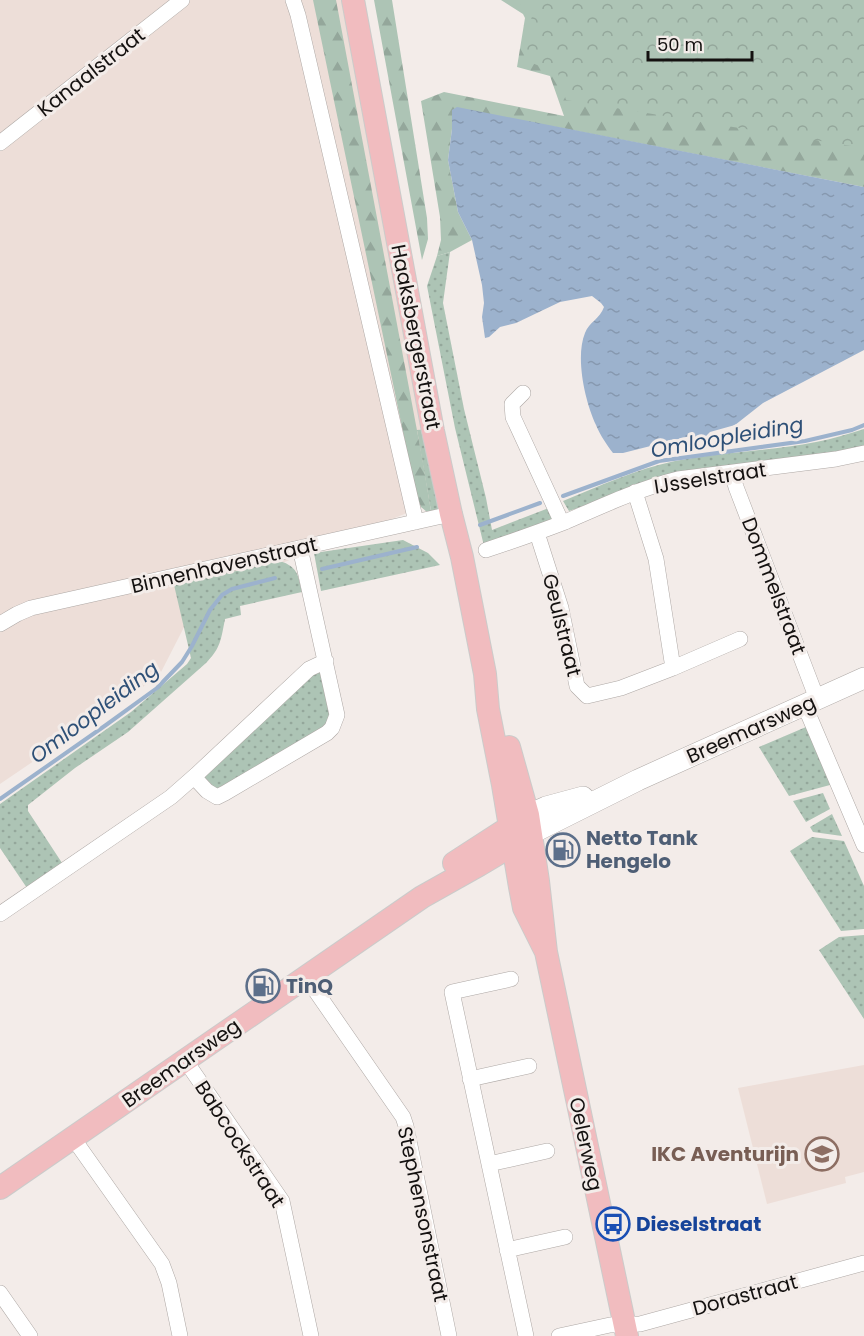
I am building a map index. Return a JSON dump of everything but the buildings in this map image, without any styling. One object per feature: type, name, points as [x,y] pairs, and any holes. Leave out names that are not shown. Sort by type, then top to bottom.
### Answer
[{"type":"main road","name":"Haaksbergerstraat","points":[[353,0],[431,419],[485,674],[488,708],[503,785],[520,830]]},
{"type":"main road","name":"Breemarsweg","points":[[0,1188],[520,830]]},
{"type":"main road","name":"Oelerweg","points":[[520,830],[524,908],[546,952],[626,1331]]},
{"type":"street","name":"Kanaalstraat","points":[[0,143],[182,0]]},
{"type":"street","name":"Haaksbergerstraat","points":[[293,0],[416,522]]},
{"type":"street","points":[[523,393],[512,404],[513,417],[562,523]]},
{"type":"street","name":"IJsselstraat","points":[[486,550],[562,523],[635,492],[678,479],[836,459],[864,453]]},
{"type":"street","name":"Dommelstraat","points":[[732,473],[810,702],[858,817],[864,844]]},
{"type":"street","points":[[635,492],[656,559],[673,668]]},
{"type":"street","name":"Binnenhavenstraat","points":[[1,620],[31,608],[451,514]]},
{"type":"street","name":"Geulstraat","points":[[537,532],[561,608],[577,687],[587,696],[621,688],[740,639]]},
{"type":"street","points":[[194,777],[207,791],[217,797],[332,728],[337,715],[300,548]]},
{"type":"street","points":[[0,914],[171,797],[309,669],[326,661]]},
{"type":"street","name":"Breemarsweg","points":[[520,830],[638,780],[864,678]]},
{"type":"street","name":"Stephensonstraat","points":[[306,977],[406,1126],[449,1336]]},
{"type":"street","points":[[511,979],[452,992],[526,1336]]},
{"type":"street","name":"Babcockstraat","points":[[185,1060],[282,1201],[310,1336]]},
{"type":"street","points":[[470,1078],[529,1066]]},
{"type":"street","points":[[74,1138],[162,1264],[169,1283],[180,1336]]},
{"type":"street","name":"Oelerweg","points":[[489,1164],[548,1151]]},
{"type":"street","points":[[507,1250],[565,1237]]},
{"type":"street","name":"Dorastraat","points":[[626,1331],[640,1324],[864,1263]]},
{"type":"street","points":[[0,1293],[30,1336]]},
{"type":"street","points":[[559,1336],[610,1325],[626,1331]]},
{"type":"shaded area","points":[[0,0],[365,0],[447,497],[200,596],[159,676],[0,784]]},
{"type":"shaded area","points":[[864,1065],[864,1172],[845,1177],[846,1183],[767,1204],[738,1088]]},
{"type":"green space","points":[[313,0],[336,0],[422,457],[431,511],[427,512],[421,507],[416,494]]},
{"type":"green space","points":[[374,0],[392,0],[427,218],[428,239],[422,260]]},
{"type":"green space","points":[[501,0],[864,0],[864,187],[556,127],[452,110],[448,160],[458,212],[472,240],[437,256],[441,240],[440,217],[421,101],[444,92],[564,116],[550,76],[517,67],[525,18],[523,14]]},
{"type":"green space","points":[[515,0],[864,0],[864,148],[566,100],[558,73],[524,60],[532,15]]},
{"type":"green space","points":[[450,252],[443,303],[464,409],[492,530],[554,506],[561,521],[485,550],[455,428],[427,286],[437,256]]},
{"type":"green space","points":[[429,429],[443,504],[431,511],[417,430]]},
{"type":"green space","points":[[864,429],[864,447],[662,479],[569,511],[563,501],[618,478],[661,464],[816,442]]},
{"type":"green space","points":[[403,540],[428,553],[440,565],[321,591],[314,553]]},
{"type":"green space","points":[[280,561],[294,569],[302,592],[240,606],[241,615],[225,619],[218,648],[206,663],[128,732],[75,768],[28,805],[28,811],[64,866],[29,891],[0,848],[0,804],[131,712],[187,664],[191,658],[174,585]]},
{"type":"green space","points":[[322,670],[332,714],[324,728],[217,789],[203,776],[306,676]]},
{"type":"green space","points":[[806,727],[831,783],[789,796],[759,747]]},
{"type":"green space","points":[[823,793],[830,809],[806,822],[793,801]]},
{"type":"green space","points":[[832,814],[842,836],[813,832],[810,827]]},
{"type":"green space","points":[[812,837],[844,841],[864,886],[864,929],[841,931],[790,851]]},
{"type":"green space","points":[[864,935],[864,1019],[819,950],[839,937]]},
{"type":"water","points":[[457,107],[864,187],[864,350],[763,403],[735,425],[710,432],[705,437],[686,437],[623,453],[613,453],[592,415],[581,367],[582,343],[585,333],[602,311],[604,307],[601,303],[592,296],[560,302],[516,323],[500,327],[485,338],[482,317],[484,303],[482,285],[472,240],[458,212],[448,160],[452,110]]},
{"type":"waterway","name":"Omloopleiding","points":[[563,496],[659,461],[805,441],[864,425]]},
{"type":"waterway","name":"Omloopleiding","points":[[480,525],[540,503]]},
{"type":"waterway","name":"Omloopleiding","points":[[322,569],[417,547]]},
{"type":"waterway","name":"Omloopleiding","points":[[0,799],[157,688],[182,662],[210,610],[222,595],[232,589],[275,578]]},
{"type":"place","name":"Netto Tank Hengelo","points":[[563,850]]},
{"type":"place","name":"TinQ","points":[[263,986]]},
{"type":"place","name":"IKC Aventurijn","points":[[822,1154]]},
{"type":"place","name":"Dieselstraat","points":[[613,1224]]}]
